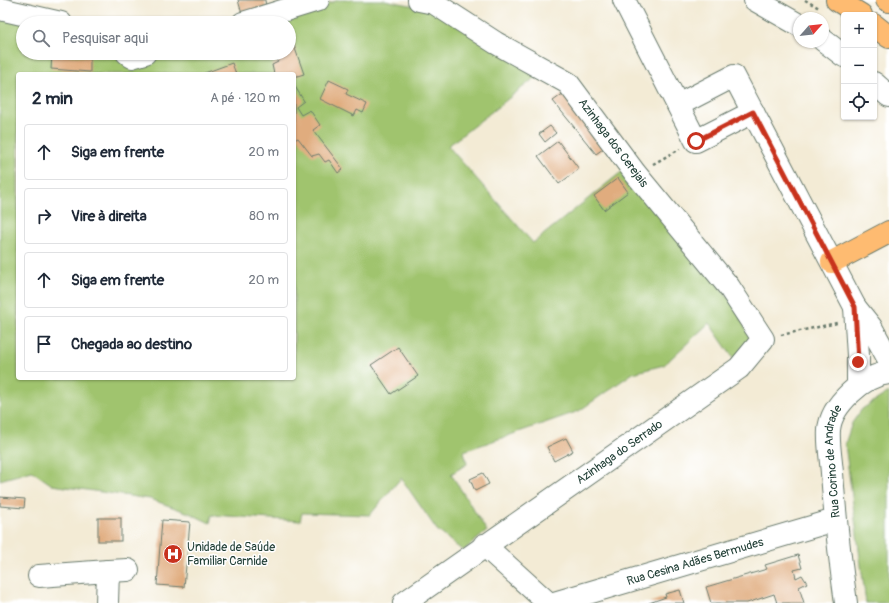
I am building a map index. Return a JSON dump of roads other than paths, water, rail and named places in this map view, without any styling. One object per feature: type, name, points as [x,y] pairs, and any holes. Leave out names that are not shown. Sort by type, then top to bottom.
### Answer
[{"type":"main road","points":[[837,0],[856,12]]},
{"type":"main road","points":[[877,27],[889,37]]},
{"type":"main road","points":[[832,262],[889,232]]},
{"type":"street","points":[[266,16],[318,0]]},
{"type":"street","points":[[624,0],[696,141],[753,112]]},
{"type":"street","points":[[755,0],[793,22]]},
{"type":"street","name":"Azinhaga dos Cerejais","points":[[430,1],[496,43],[568,83],[635,173],[729,287],[763,339]]},
{"type":"street","points":[[0,9],[30,16]]},
{"type":"street","points":[[829,45],[841,54]]},
{"type":"street","points":[[678,105],[734,76],[832,262],[848,315],[858,356],[858,386]]},
{"type":"street","points":[[875,84],[889,96]]},
{"type":"street","points":[[848,315],[871,327],[889,360]]},
{"type":"street","name":"Azinhaga do Serrado","points":[[404,603],[739,368],[763,339]]},
{"type":"street","name":"Rua Corino de Andrade","points":[[846,603],[835,520],[829,429],[835,413],[846,396],[864,382],[882,374],[889,373]]},
{"type":"street","name":"Rua Cesina Adães Bermudes","points":[[554,603],[835,520]]},
{"type":"street","points":[[484,546],[548,603]]},
{"type":"street","points":[[39,576],[118,570],[107,603]]},
{"type":"place","name":"Unidade de Saúde Familiar Carnide","points":[[173,554]]}]
